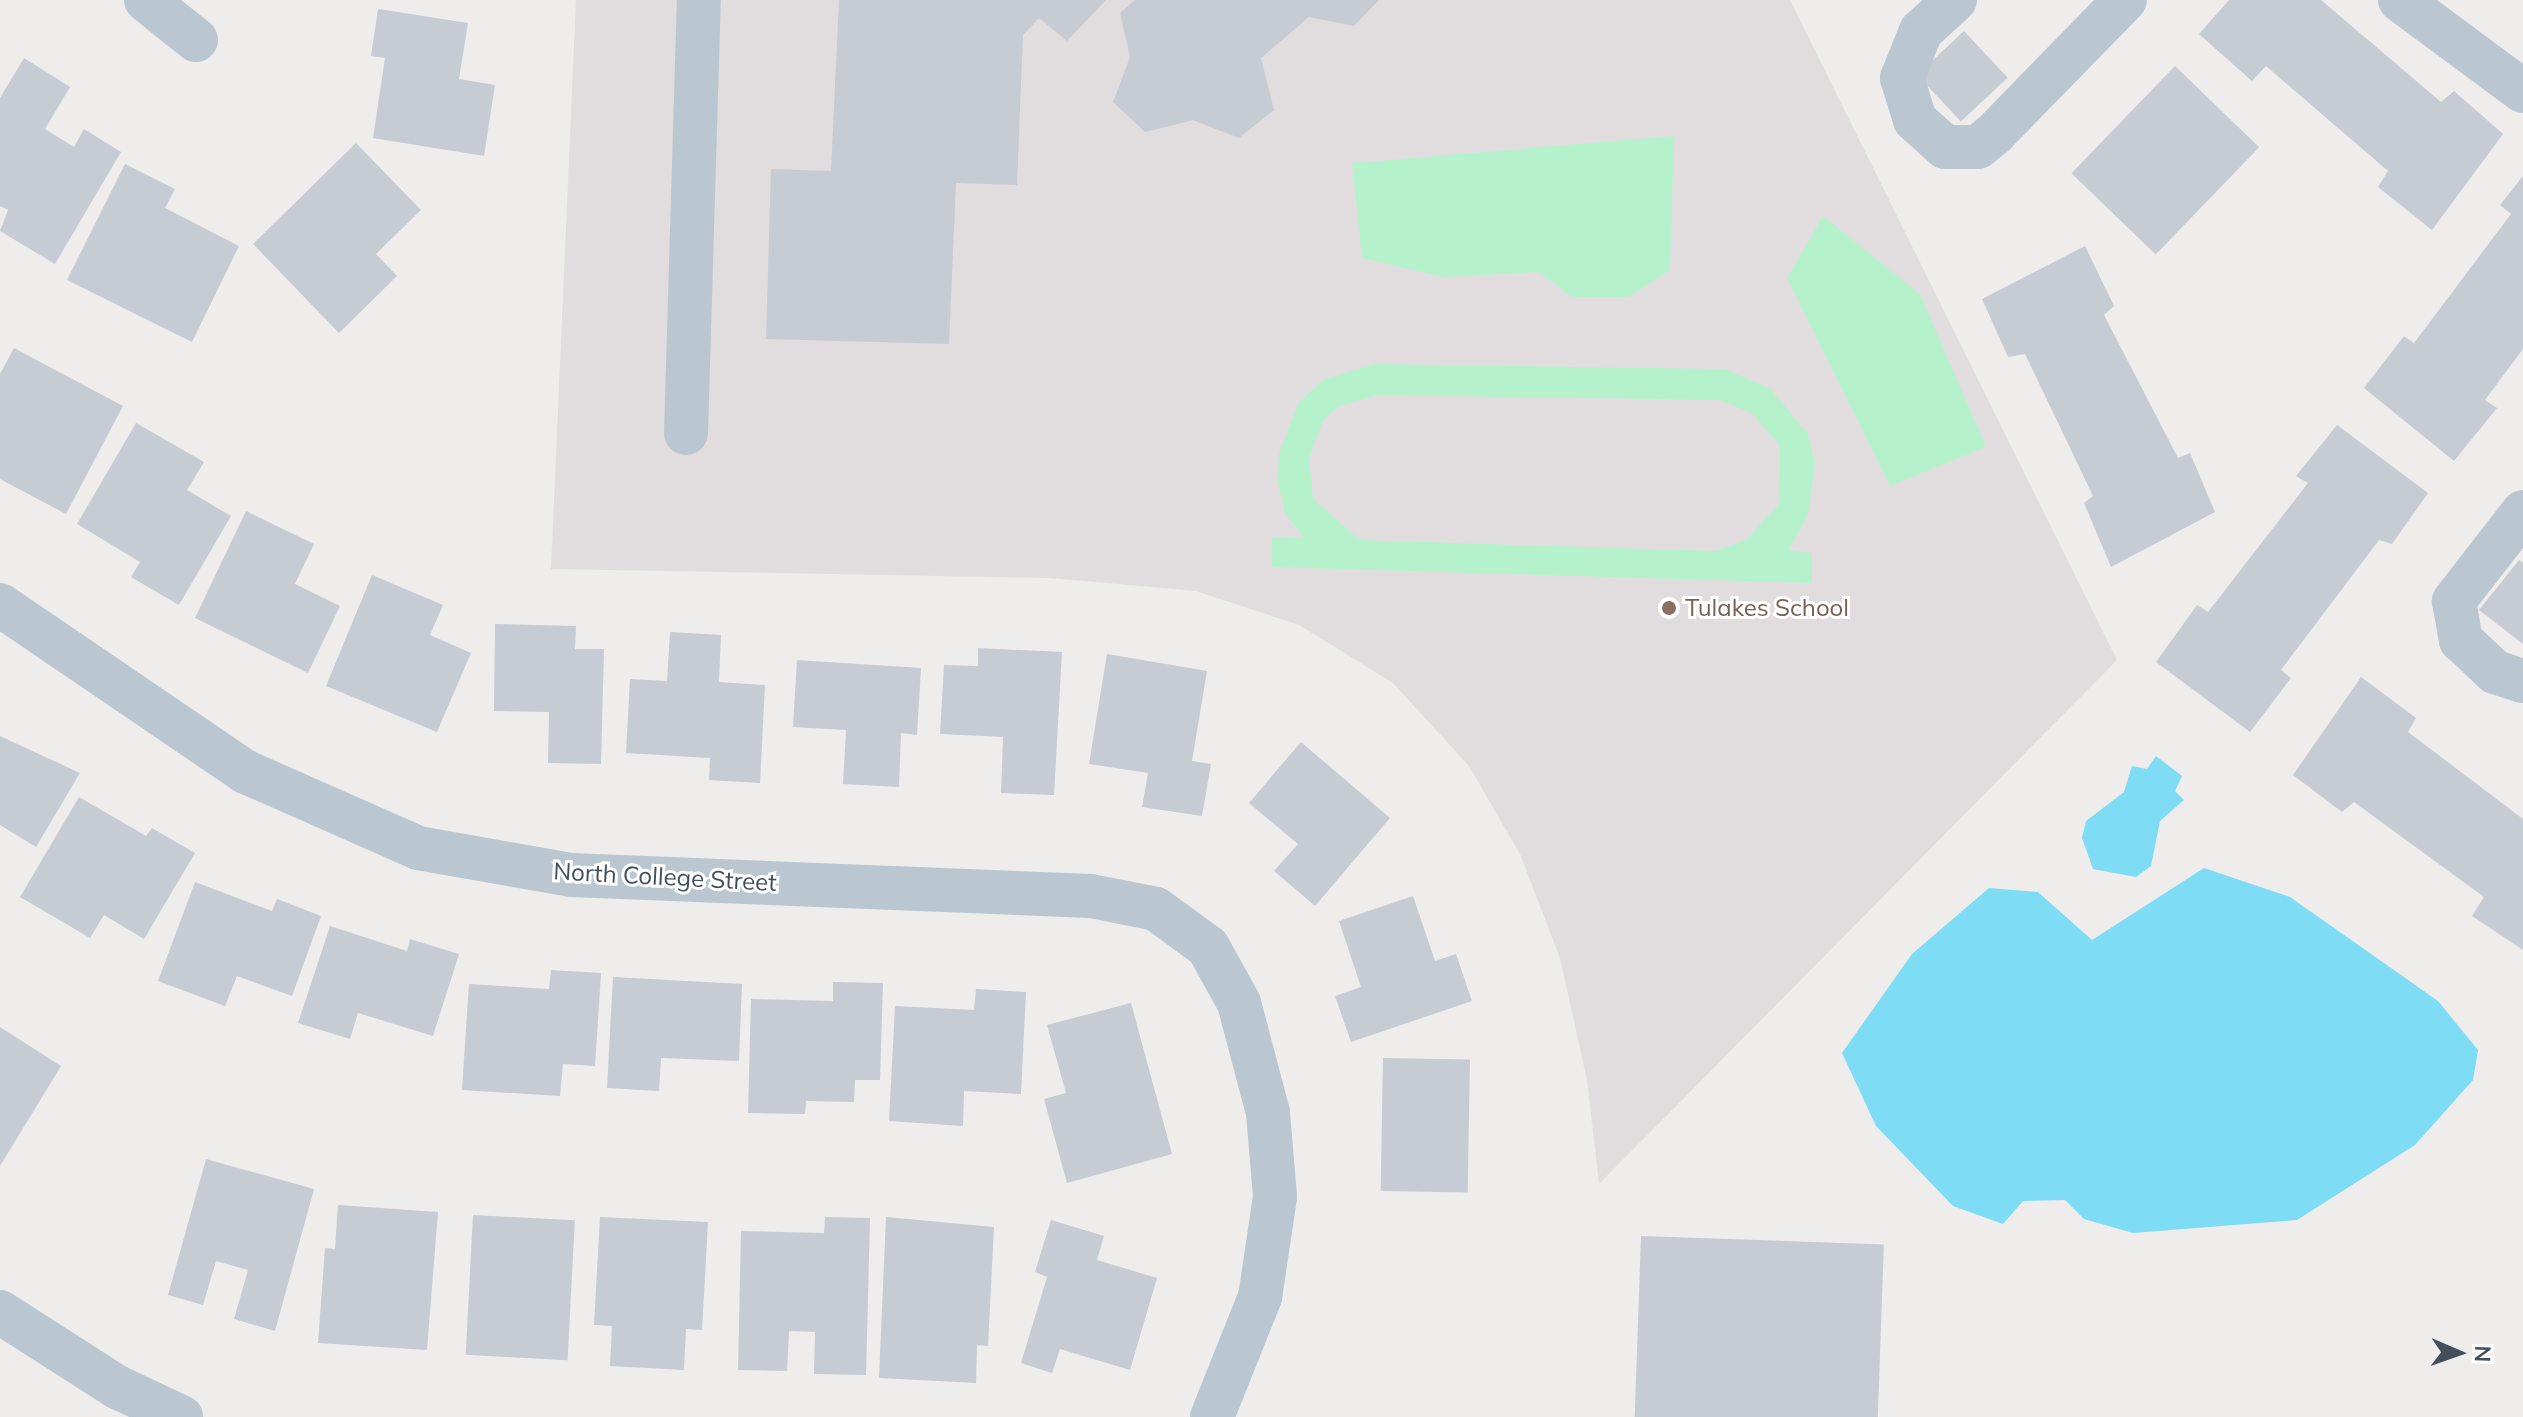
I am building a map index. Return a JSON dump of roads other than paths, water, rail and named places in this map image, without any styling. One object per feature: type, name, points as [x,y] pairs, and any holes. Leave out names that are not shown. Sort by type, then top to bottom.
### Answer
[{"type":"street","points":[[146,0],[196,40]]},
{"type":"street","points":[[686,433],[699,0]]},
{"type":"street","points":[[1955,0],[1921,31],[1902,78],[1915,120],[1945,147],[1978,147],[2125,0]]},
{"type":"street","points":[[2400,0],[2523,91]]},
{"type":"street","points":[[2523,512],[2454,601],[2461,640],[2495,672],[2523,681]]},
{"type":"street","name":"North College Street","points":[[0,605],[246,772],[418,848],[571,875],[1091,896],[1156,909],[1208,947],[1239,1003],[1268,1113],[1275,1197],[1260,1297],[1212,1417]]},
{"type":"street","points":[[0,1312],[117,1387],[181,1417]]},
{"type":"water","points":[[2156,756],[2182,776],[2175,791],[2184,800],[2160,821],[2151,866],[2136,877],[2093,869],[2082,838],[2086,821],[2124,792],[2132,766],[2147,769]]},
{"type":"water","points":[[2204,868],[2290,897],[2438,1001],[2478,1050],[2473,1080],[2415,1145],[2297,1220],[2133,1233],[2084,1219],[2065,1200],[2023,1201],[2003,1224],[1953,1206],[1876,1126],[1842,1053],[1912,954],[1989,888],[2038,892],[2092,940]]},
{"type":"place","name":"Tulakes School","points":[[1669,608]]}]
